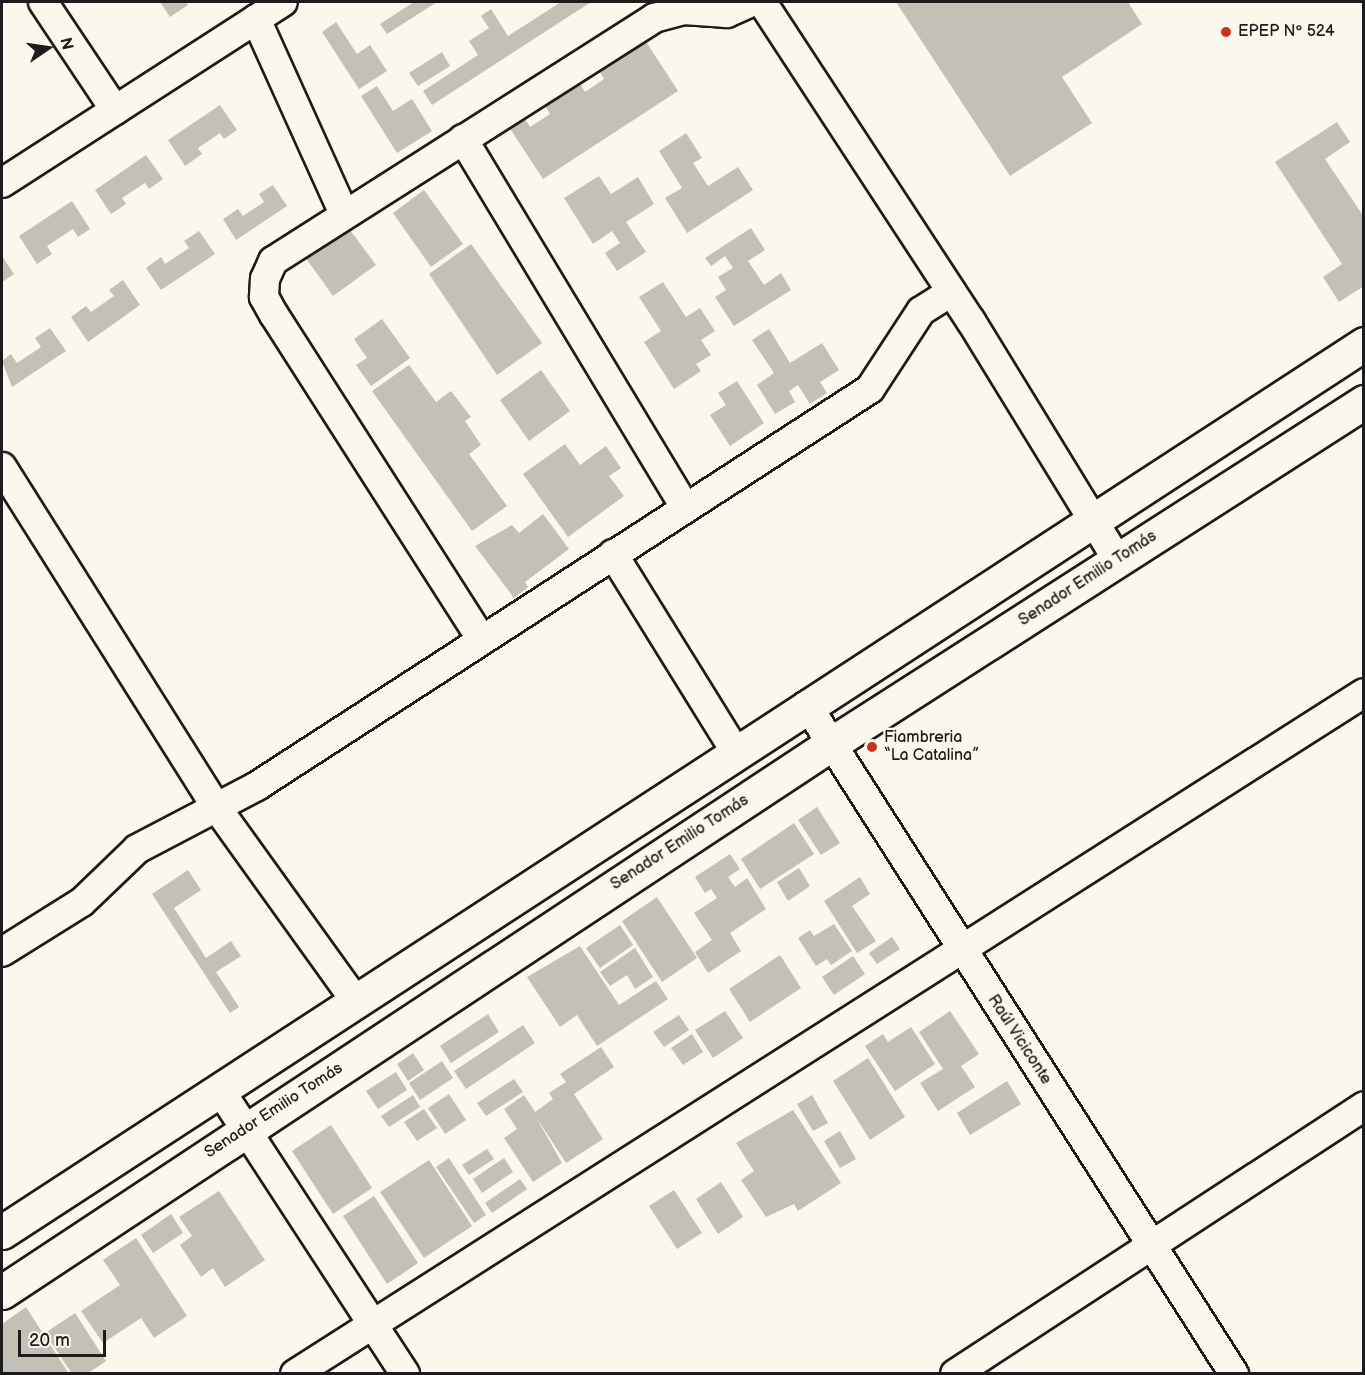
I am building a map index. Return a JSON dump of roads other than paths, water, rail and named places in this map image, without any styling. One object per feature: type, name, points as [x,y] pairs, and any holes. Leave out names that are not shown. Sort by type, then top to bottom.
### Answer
[{"type":"main road","points":[[2,1232],[357,1003],[735,751],[1364,344]]},
{"type":"main road","name":"Senador Emilio Tomás","points":[[2,1292],[834,742],[1364,402]]},
{"type":"street","points":[[43,2],[115,110]]},
{"type":"street","points":[[2,183],[283,2]]},
{"type":"street","points":[[482,640],[264,297],[265,279],[273,261],[654,18],[683,10],[726,13],[752,2]]},
{"type":"street","points":[[762,2],[951,292],[1118,561]]},
{"type":"street","points":[[256,19],[293,92],[318,160],[345,214]]},
{"type":"street","points":[[463,139],[685,507]]},
{"type":"street","points":[[2,952],[82,902],[137,849],[218,808],[870,390],[921,311],[951,292]]},
{"type":"street","points":[[2,467],[218,808],[357,1003]]},
{"type":"street","points":[[613,554],[735,751]]},
{"type":"street","points":[[295,1374],[372,1322],[1364,693]]},
{"type":"street","name":"Raúl Viciconte","points":[[807,705],[834,742],[960,949],[1234,1374]]},
{"type":"street","points":[[220,1090],[405,1374]]},
{"type":"street","points":[[955,1374],[1364,1106]]},
{"type":"place","name":"EPEP Nº 524","points":[[1226,32]]},
{"type":"place","name":"Fiambreria “La Catalina”","points":[[872,747]]}]
